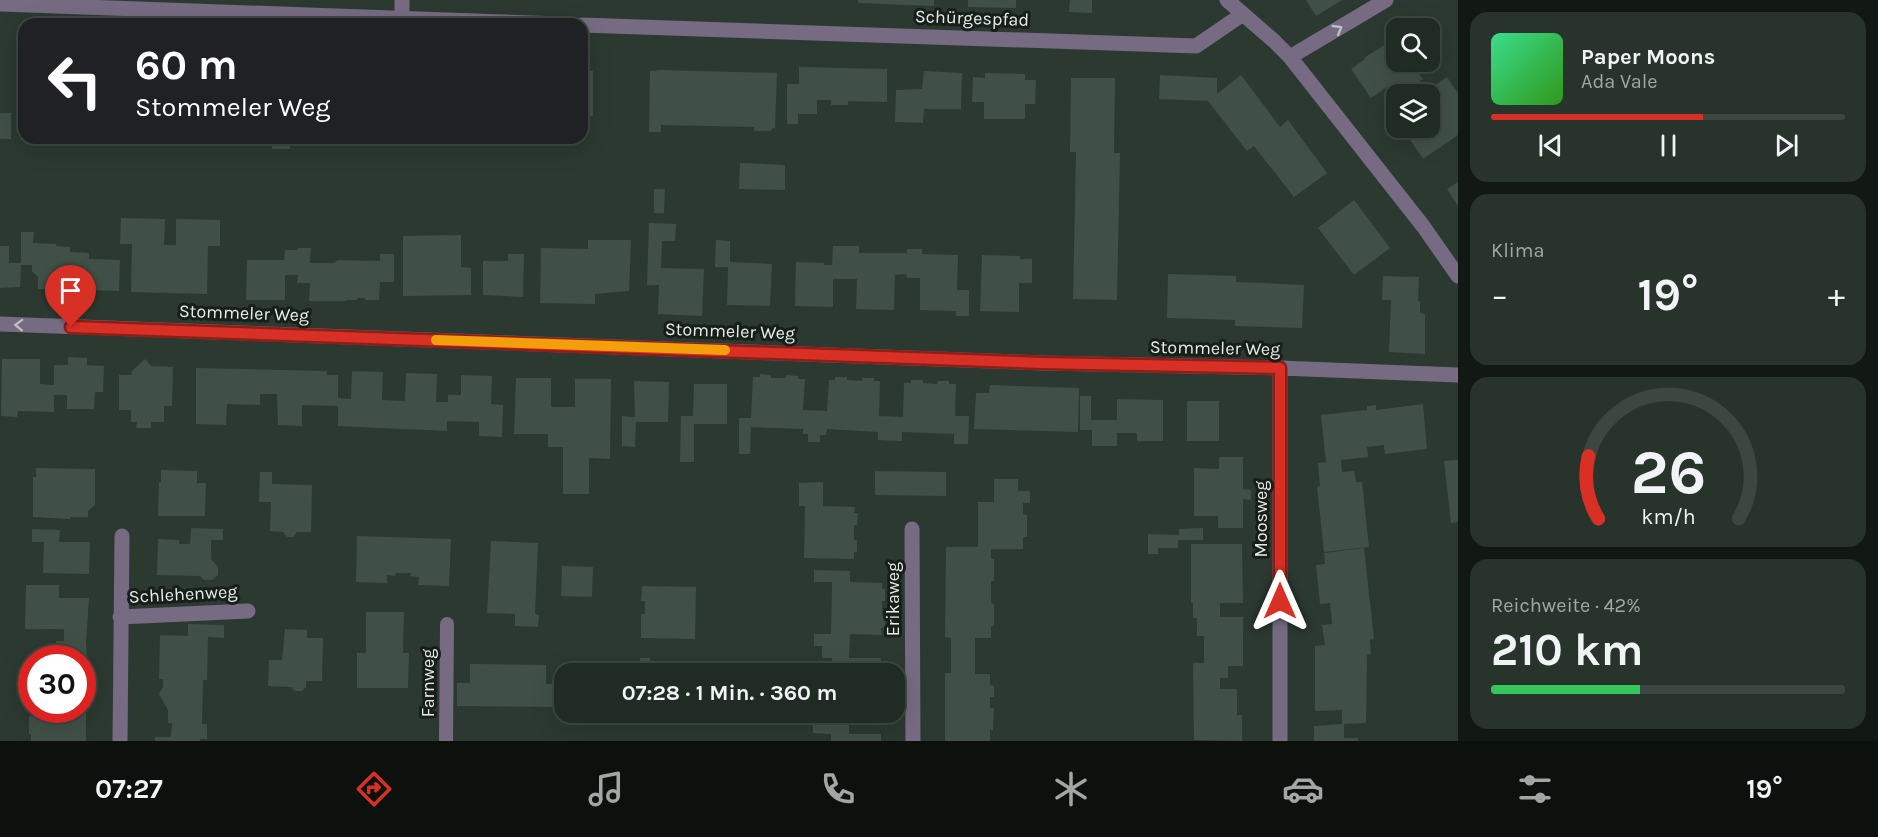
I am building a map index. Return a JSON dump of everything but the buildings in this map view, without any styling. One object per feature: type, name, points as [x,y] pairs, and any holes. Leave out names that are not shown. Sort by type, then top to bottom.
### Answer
[{"type":"street","points":[[402,0],[402,18]]},
{"type":"street","points":[[1227,0],[1274,40],[1290,57],[1423,226],[1458,276]]},
{"type":"street","points":[[1290,57],[1386,0]]},
{"type":"street","points":[[0,4],[375,18]]},
{"type":"street","name":"Schürgespfad","points":[[588,25],[1196,46],[1243,14]]},
{"type":"street","name":"Stommeler Weg","points":[[0,324],[1043,363],[1280,368],[1458,375]]},
{"type":"street","name":"Moosweg","points":[[1280,368],[1280,741]]},
{"type":"street","name":"Erikaweg","points":[[912,529],[913,741]]},
{"type":"street","name":"Schlehenweg","points":[[120,741],[122,536]]},
{"type":"street","name":"Schlehenweg","points":[[120,616],[248,611]]},
{"type":"lane","name":"Farnweg","points":[[446,741],[447,624]]},
{"type":"slow traffic","points":[[436,340],[725,350]]},
{"type":"route","points":[[71,327],[1043,363],[1280,368],[1280,601]]}]
